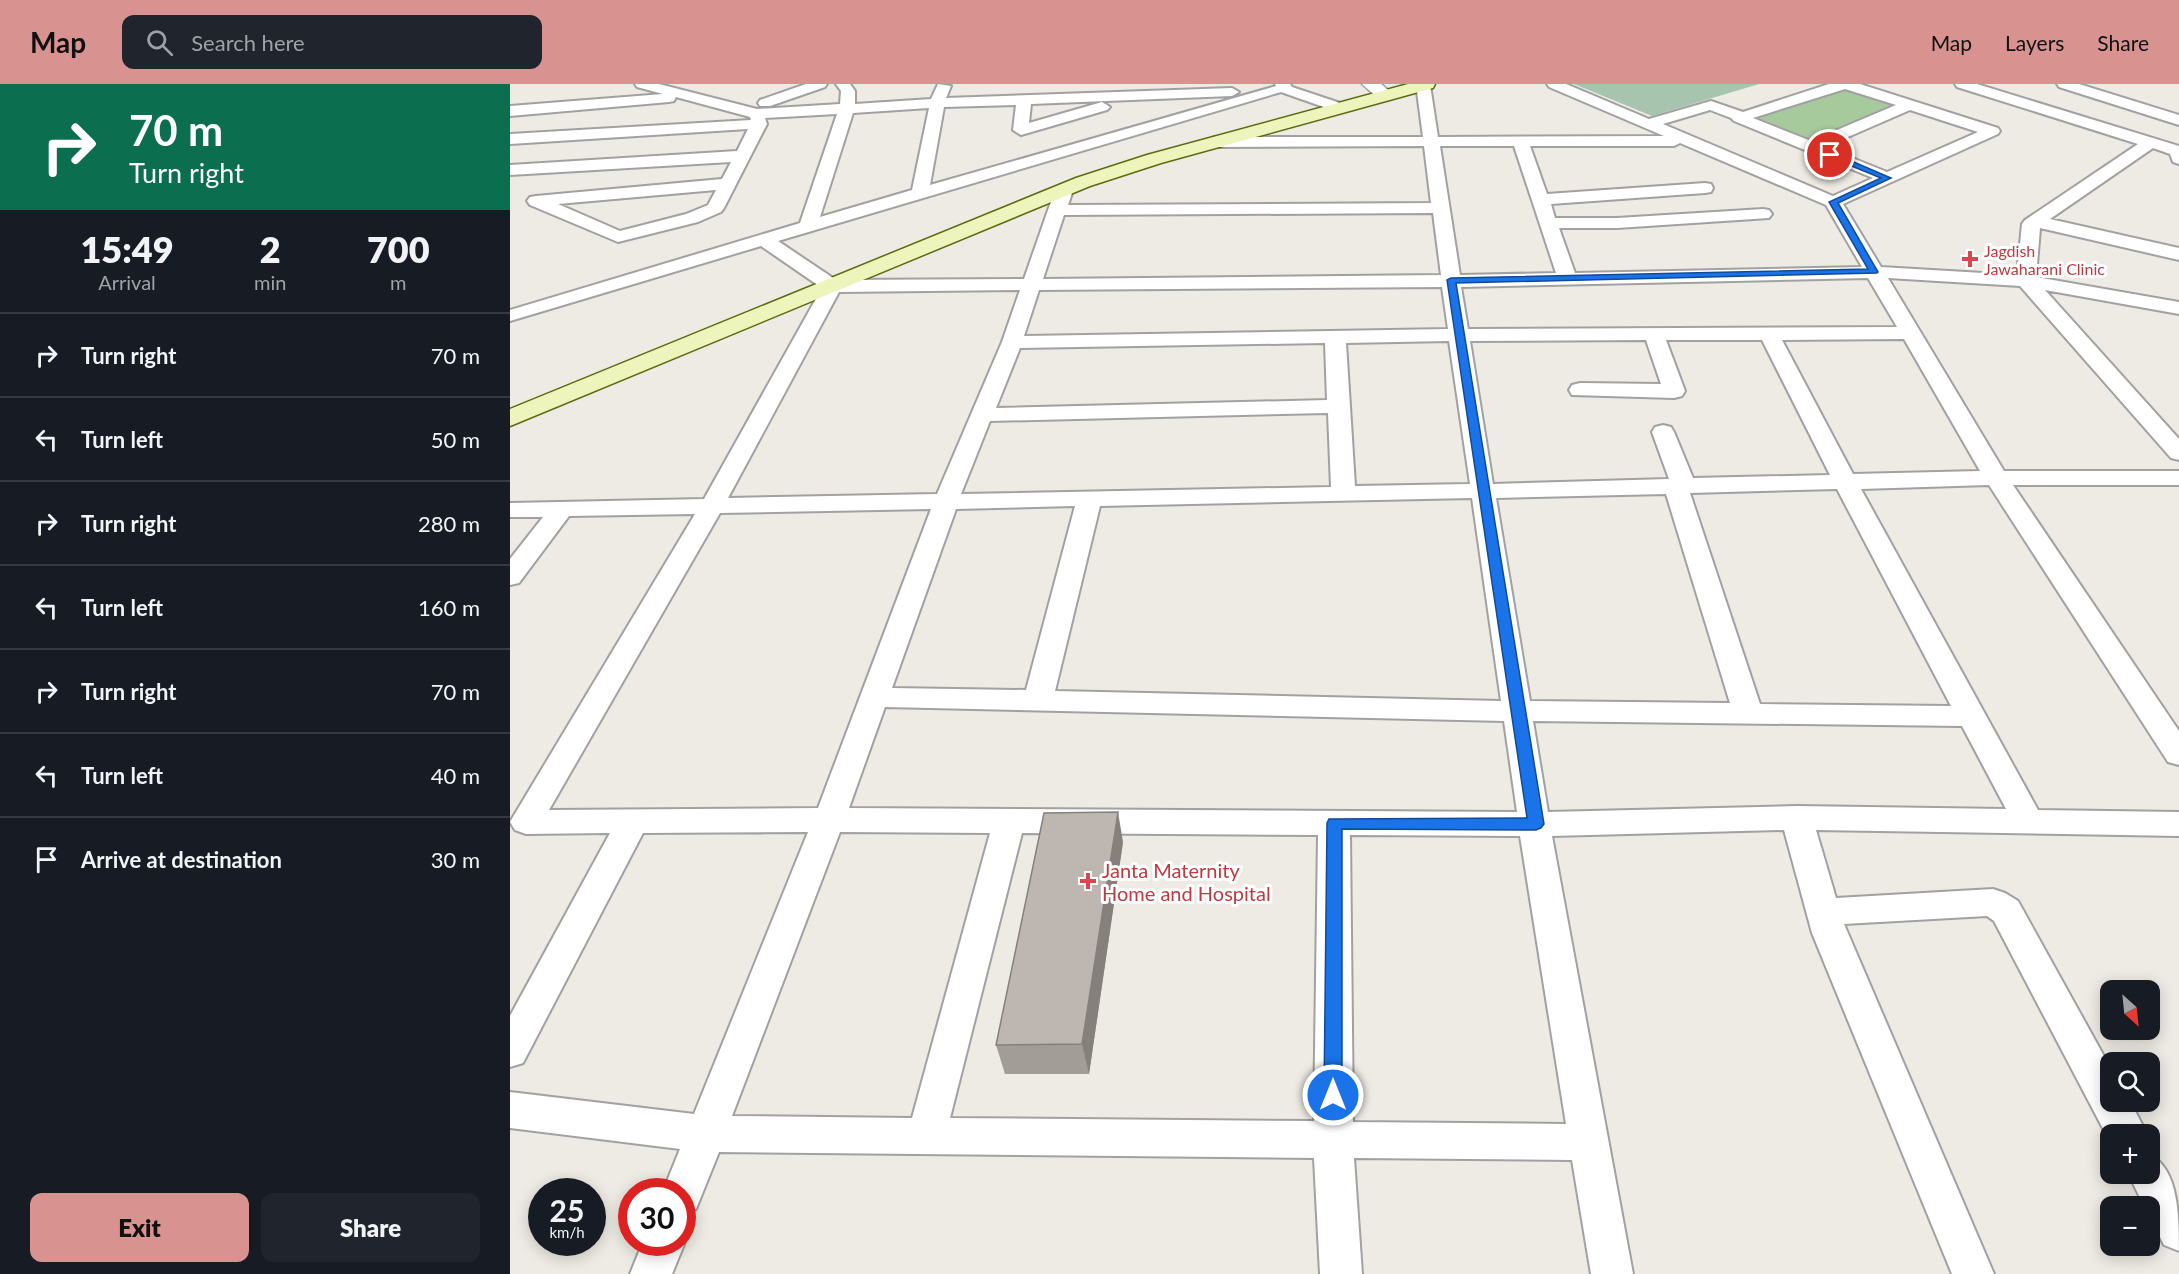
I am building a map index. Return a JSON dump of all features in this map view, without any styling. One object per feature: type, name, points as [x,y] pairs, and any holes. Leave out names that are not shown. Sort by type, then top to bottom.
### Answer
[{"type":"main road","points":[[510,418],[832,286],[1060,200],[1144,162],[1338,108],[1378,90],[1419,85]]},
{"type":"street","points":[[642,84],[753,116],[820,84]]},
{"type":"street","points":[[808,226],[847,107],[848,91],[843,84]]},
{"type":"street","points":[[920,193],[937,103],[944,84]]},
{"type":"street","points":[[1012,84],[1017,100],[1021,130],[1019,143],[1036,160]]},
{"type":"street","points":[[1554,84],[1833,202],[1996,478],[2179,754]]},
{"type":"street","points":[[1833,202],[1887,178],[1996,128],[1909,105],[1845,84],[1739,118],[1887,178]]},
{"type":"street","points":[[1962,84],[2150,142],[2179,154]]},
{"type":"street","points":[[2064,84],[2179,120]]},
{"type":"street","points":[[1419,85],[1431,140],[1459,335],[1536,824],[1612,1274]]},
{"type":"street","points":[[512,316],[808,226],[1281,88]]},
{"type":"street","points":[[510,139],[580,135],[847,107],[1144,95],[1193,89],[1281,88],[1338,108]]},
{"type":"street","points":[[2021,118],[2081,91]]},
{"type":"street","points":[[1021,130],[1144,95]]},
{"type":"street","points":[[510,111],[690,96]]},
{"type":"street","points":[[1648,124],[1711,105],[1743,117]]},
{"type":"street","points":[[1811,147],[1909,105]]},
{"type":"street","points":[[536,201],[618,237],[692,218],[715,208],[742,156],[753,116]]},
{"type":"street","points":[[536,201],[565,166],[580,135]]},
{"type":"street","points":[[1520,140],[1567,278]]},
{"type":"street","points":[[1214,142],[1688,141]]},
{"type":"street","points":[[2150,142],[2031,224],[2026,281],[2179,453]]},
{"type":"street","points":[[510,170],[742,156]]},
{"type":"street","points":[[536,201],[727,184]]},
{"type":"street","points":[[1540,200],[1705,188]]},
{"type":"street","points":[[689,1178],[829,820],[946,502],[1012,342],[1060,200],[1441,208]]},
{"type":"street","points":[[1548,223],[1617,223],[1763,214]]},
{"type":"street","points":[[2034,221],[2179,254]]},
{"type":"street","points":[[764,240],[832,286],[1451,280],[1874,272],[2026,281],[2179,308]]},
{"type":"street","points":[[518,822],[712,506],[832,286]]},
{"type":"street","points":[[1012,342],[1459,335],[1911,333]]},
{"type":"street","points":[[1580,390],[1674,391],[1654,334]]},
{"type":"street","points":[[1769,334],[1845,482],[2028,821]]},
{"type":"street","points":[[1335,337],[1343,494]]},
{"type":"street","points":[[982,415],[1338,406]]},
{"type":"street","points":[[1663,432],[1749,713]]},
{"type":"street","points":[[510,510],[1483,491],[1996,478],[2169,478],[2179,497]]},
{"type":"street","points":[[1038,701],[1089,499]]},
{"type":"street","points":[[510,577],[561,509]]},
{"type":"street","points":[[874,698],[1518,711],[1971,716]]},
{"type":"street","points":[[518,822],[829,820],[1536,824],[1797,818],[2179,824]]},
{"type":"street","points":[[1797,818],[1829,933],[1973,1274]]},
{"type":"street","points":[[510,1051],[633,821]]},
{"type":"street","points":[[926,1137],[1009,821]]},
{"type":"street","points":[[1335,823],[1333,1140],[1341,1274]]},
{"type":"street","points":[[1823,912],[1993,902],[2006,910],[2122,1124]]},
{"type":"street","points":[[510,1110],[707,1134],[1590,1142]]},
{"type":"street","points":[[2154,1184],[2179,1231]]},
{"type":"street","points":[[651,1274],[658,1256]]},
{"type":"green space","points":[[1574,84],[1759,84],[1652,116]]},
{"type":"green space","points":[[1848,89],[1899,105],[1811,143],[1748,119]]},
{"type":"building","points":[[1118,812],[1082,1044],[996,1045],[1044,813]]},
{"type":"place","name":"Jagdish Jawaharani Clinic","points":[[1970,259]]},
{"type":"place","name":"Janta Maternity Home and Hospital","points":[[1088,881]]},
{"type":"route","points":[[1333,1095],[1335,823],[1536,824],[1451,280],[1874,272],[1833,202],[1887,178],[1830,155]]}]
